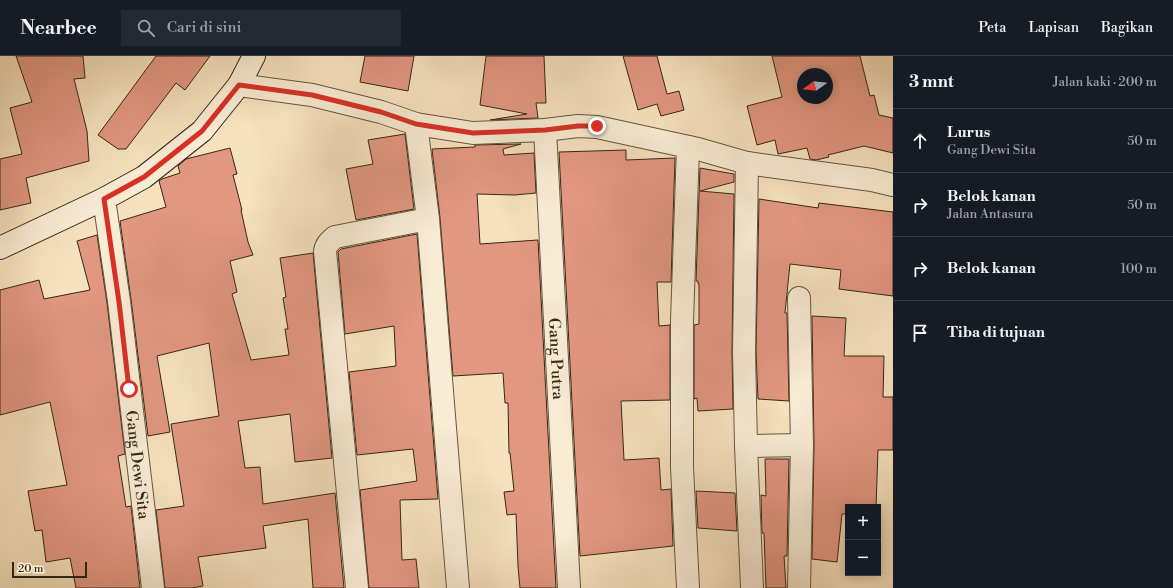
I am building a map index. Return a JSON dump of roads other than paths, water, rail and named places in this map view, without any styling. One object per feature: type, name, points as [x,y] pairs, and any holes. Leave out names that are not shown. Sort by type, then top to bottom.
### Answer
[{"type":"street","points":[[0,248],[104,199],[144,177],[202,131],[239,85],[254,56]]},
{"type":"street","points":[[239,85],[312,95],[381,112],[416,124],[473,133],[597,126],[698,149],[747,163],[872,180],[893,185]]},
{"type":"street","points":[[416,124],[428,219],[458,588]]},
{"type":"street","name":"Gang Putra","points":[[545,130],[569,588]]},
{"type":"street","points":[[688,147],[682,321],[682,467],[688,588]]},
{"type":"street","points":[[747,163],[744,352],[752,588]]},
{"type":"street","name":"Gang Dewi Sita","points":[[104,199],[119,302],[153,588]]},
{"type":"street","points":[[357,588],[325,252],[326,246],[329,241],[335,237],[428,219]]},
{"type":"street","points":[[799,298],[802,445],[799,588]]},
{"type":"street","points":[[746,446],[802,445]]}]
